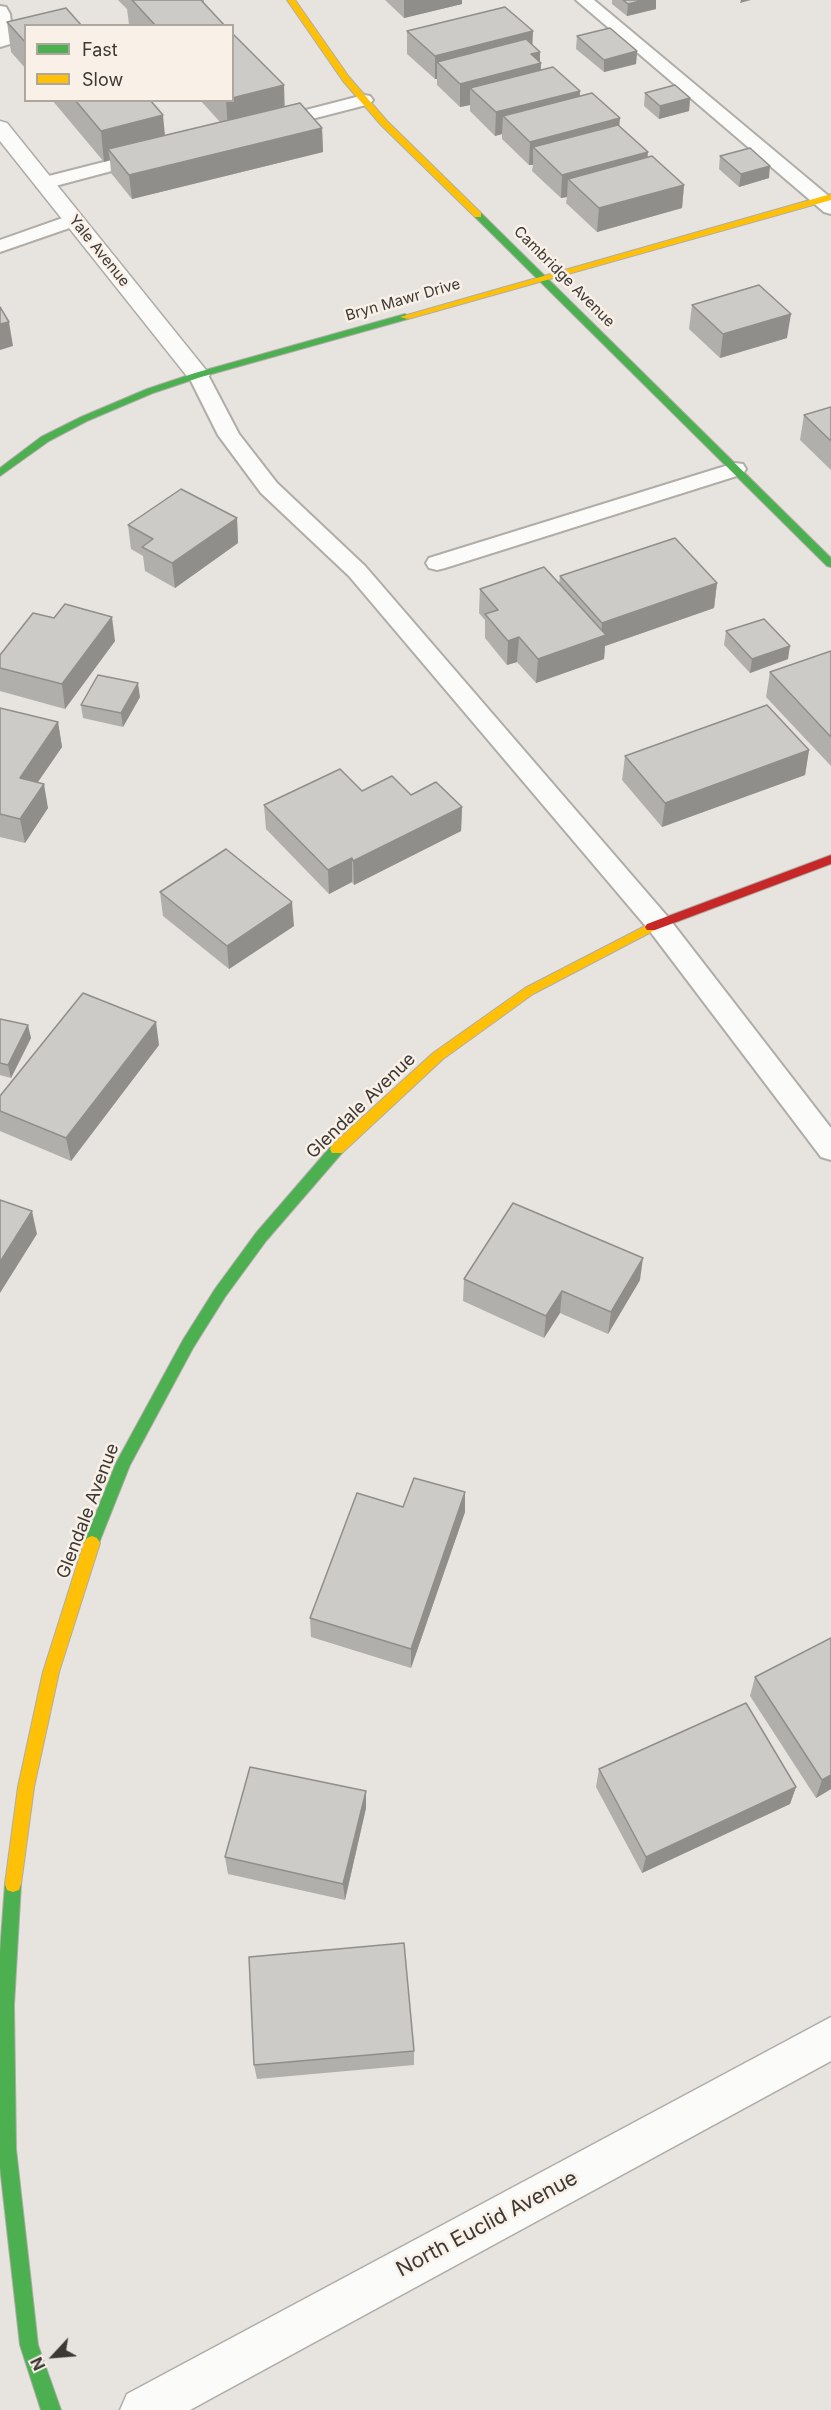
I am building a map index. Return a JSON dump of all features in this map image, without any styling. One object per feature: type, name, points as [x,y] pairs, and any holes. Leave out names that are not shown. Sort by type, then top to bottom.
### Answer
[{"type":"street","name":"Cambridge Avenue","points":[[291,0],[346,79],[384,123],[831,564]]},
{"type":"street","name":"Yale Avenue","points":[[0,127],[198,375]]},
{"type":"street","name":"Bryn Mawr Drive","points":[[0,473],[45,440],[84,419],[150,391],[198,375],[542,278],[828,201]]},
{"type":"street","name":"Glendale Avenue","points":[[51,2410],[29,2345],[7,2150],[5,2005],[13,1885],[26,1787],[51,1672],[86,1557],[123,1463],[188,1344],[220,1293],[261,1237],[345,1140],[438,1056],[529,991],[658,924],[831,859]]},
{"type":"street","name":"North Euclid Avenue","points":[[142,2410],[831,2038]]},
{"type":"lane","points":[[584,0],[828,201]]},
{"type":"lane","points":[[0,11],[4,40],[0,42]]},
{"type":"lane","points":[[261,127],[364,100]]},
{"type":"lane","points":[[44,183],[170,150]]},
{"type":"lane","points":[[0,246],[74,220]]},
{"type":"lane","points":[[198,375],[229,435],[269,488],[357,571],[658,924],[831,1149]]},
{"type":"lane","points":[[437,563],[735,469]]},
{"type":"building","points":[[132,0],[201,0],[223,24],[154,24]]},
{"type":"building","points":[[623,0],[644,0],[628,4]]},
{"type":"building","points":[[505,7],[533,31],[435,56],[407,31]]},
{"type":"building","points":[[66,8],[80,24],[24,24],[24,41],[7,22]]},
{"type":"building","points":[[610,28],[637,51],[604,60],[577,36]]},
{"type":"building","points":[[234,35],[284,85],[234,98]]},
{"type":"building","points":[[526,39],[540,52],[531,54],[541,63],[460,84],[437,62]]},
{"type":"building","points":[[553,67],[580,91],[496,112],[470,88]]},
{"type":"building","points":[[675,85],[690,98],[660,106],[645,93]]},
{"type":"building","points":[[592,93],[620,118],[530,142],[503,116]]},
{"type":"building","points":[[77,102],[152,102],[163,115],[101,131]]},
{"type":"building","points":[[300,103],[322,128],[129,175],[108,149]]},
{"type":"building","points":[[618,125],[648,152],[562,175],[533,147]]},
{"type":"building","points":[[750,148],[770,166],[741,174],[720,156]]},
{"type":"building","points":[[652,156],[684,185],[599,208],[568,179]]},
{"type":"building","points":[[759,285],[791,314],[723,334],[692,305]]},
{"type":"building","points":[[0,307],[9,322],[0,324]]},
{"type":"building","points":[[831,407],[831,441],[804,415]]},
{"type":"building","points":[[181,489],[237,518],[172,563],[142,547],[153,539],[128,525]]},
{"type":"building","points":[[675,538],[717,583],[602,623],[560,576]]},
{"type":"building","points":[[544,567],[606,635],[538,659],[519,637],[508,641],[485,614],[498,610],[480,589]]},
{"type":"building","points":[[65,604],[112,617],[62,684],[0,668],[0,655],[33,613],[54,618]]},
{"type":"building","points":[[764,619],[790,646],[752,659],[726,631]]},
{"type":"building","points":[[831,651],[831,737],[770,672]]},
{"type":"building","points":[[98,675],[138,683],[121,713],[81,705]]},
{"type":"building","points":[[767,705],[809,750],[665,803],[625,756]]},
{"type":"building","points":[[0,708],[58,722],[20,778],[44,784],[20,819],[0,814]]},
{"type":"building","points":[[340,769],[362,791],[392,776],[411,795],[436,782],[462,807],[353,861],[352,858],[328,870],[264,805]]},
{"type":"building","points":[[226,849],[292,902],[227,946],[160,892]]},
{"type":"building","points":[[83,993],[156,1022],[66,1138],[0,1111],[0,1096]]},
{"type":"building","points":[[0,1019],[28,1025],[8,1065],[0,1063]]},
{"type":"building","points":[[0,1200],[32,1211],[0,1262]]},
{"type":"building","points":[[513,1203],[643,1258],[611,1312],[562,1291],[546,1316],[464,1279]]},
{"type":"building","points":[[414,1478],[465,1492],[411,1649],[310,1618],[357,1493],[403,1507]]},
{"type":"building","points":[[831,1638],[831,1775],[822,1780],[755,1677]]},
{"type":"building","points":[[746,1703],[796,1787],[646,1857],[599,1769]]},
{"type":"building","points":[[250,1767],[366,1791],[343,1884],[225,1857]]},
{"type":"building","points":[[404,1943],[414,2051],[254,2065],[249,1957]]},
{"type":"traffic: fast","points":[[478,215],[831,564]]},
{"type":"traffic: fast","points":[[0,473],[45,439],[84,419],[150,391],[198,375],[405,317]]},
{"type":"traffic: fast","points":[[92,1543],[123,1463],[188,1344],[220,1293],[261,1237],[337,1149]]},
{"type":"traffic: fast","points":[[13,1884],[5,2005],[7,2149],[29,2345],[51,2410]]},
{"type":"traffic: slow","points":[[291,0],[346,79],[384,123],[478,215]]},
{"type":"traffic: slow","points":[[405,317],[831,197]]},
{"type":"traffic: slow","points":[[337,1149],[438,1056],[529,991],[651,927]]},
{"type":"traffic: slow","points":[[13,1884],[26,1787],[51,1672],[92,1543]]},
{"type":"traffic: jam","points":[[651,927],[831,859]]}]
